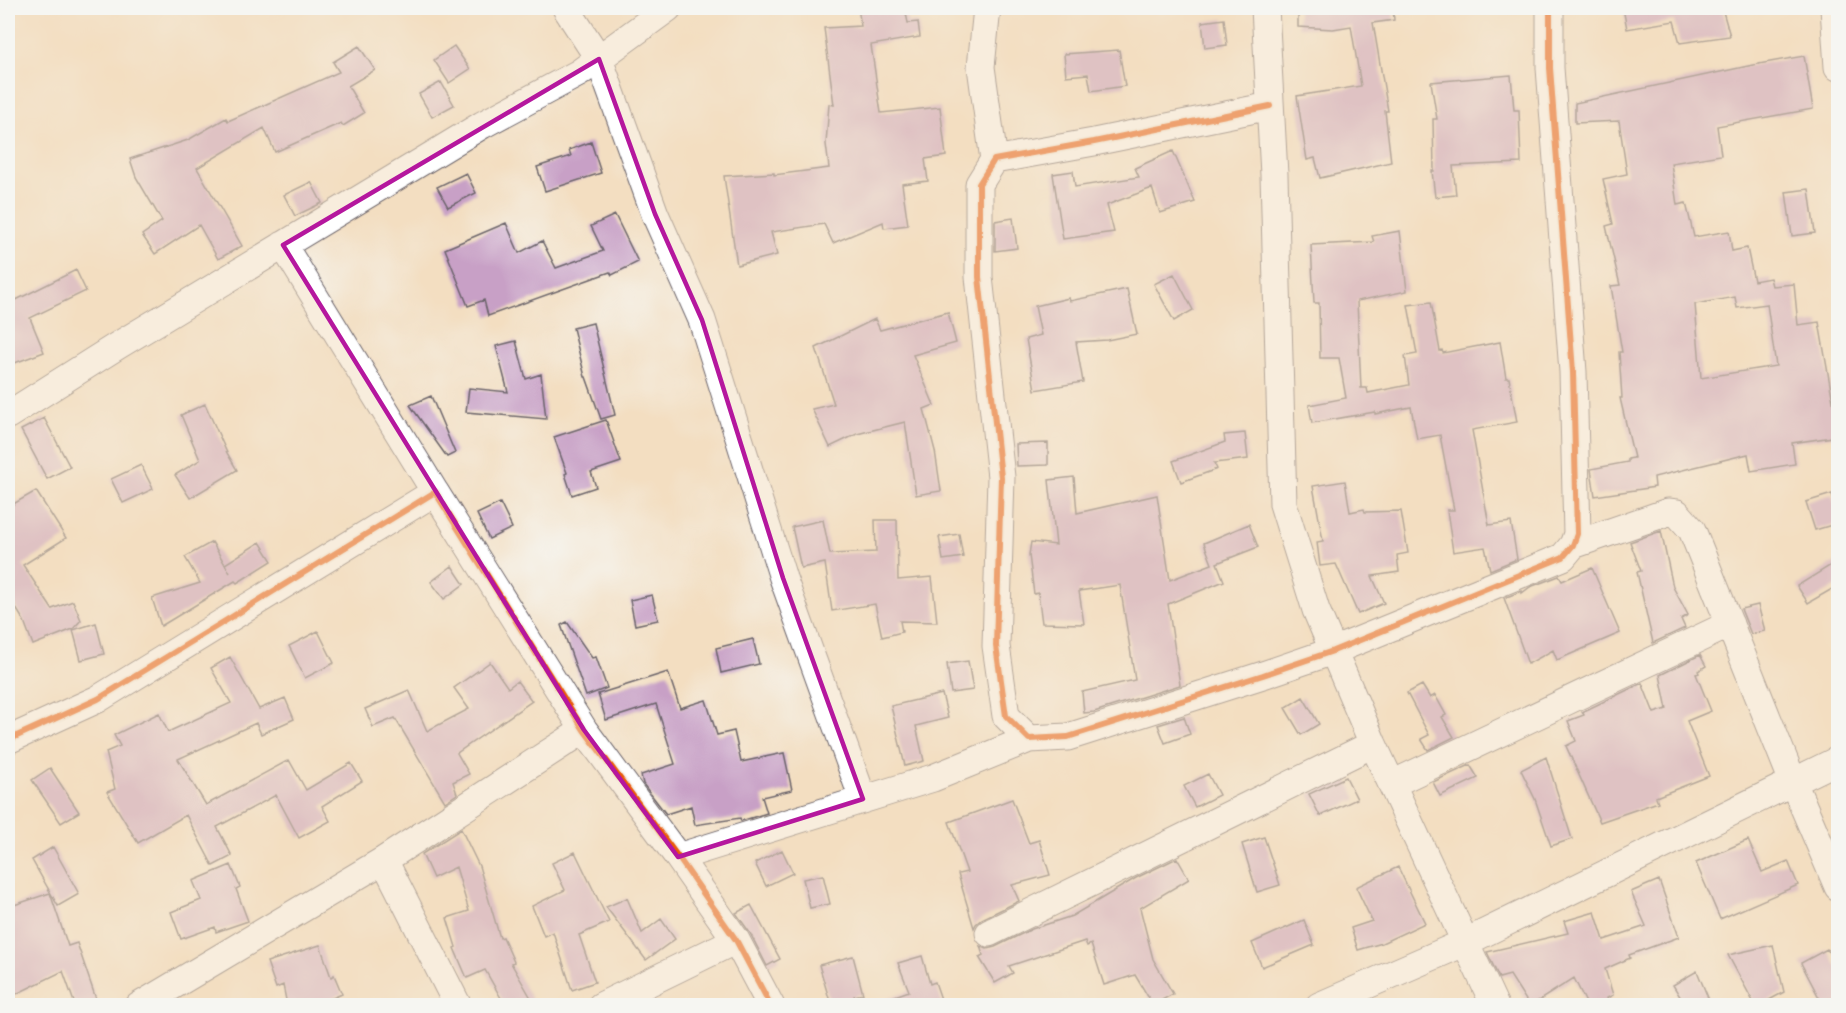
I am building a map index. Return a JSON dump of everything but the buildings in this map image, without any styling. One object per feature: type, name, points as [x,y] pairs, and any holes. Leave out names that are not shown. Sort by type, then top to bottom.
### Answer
[{"type":"street","points":[[566,8],[599,59],[655,214],[702,320],[783,578],[863,799]]},
{"type":"street","points":[[8,415],[117,346],[482,125],[579,73],[668,8]]},
{"type":"street","points":[[987,8],[981,67],[994,160],[979,184],[979,277],[1001,477],[996,646],[1006,716],[1029,739]]},
{"type":"street","points":[[1265,8],[1274,175],[1283,504],[1316,610],[1333,651],[1373,744],[1495,1005]]},
{"type":"street","points":[[1550,8],[1550,68],[1573,372],[1577,534],[1574,545]]},
{"type":"street","points":[[1834,8],[1839,67]]},
{"type":"street","points":[[994,160],[1269,106]]},
{"type":"street","points":[[283,245],[584,730],[736,940],[771,1005]]},
{"type":"street","points":[[8,740],[98,699],[435,492]]},
{"type":"street","points":[[678,857],[933,778],[1029,739],[1068,737],[1333,651],[1563,556],[1574,545],[1668,512],[1677,513],[1692,530],[1793,782],[1839,887]]},
{"type":"street","points":[[1392,784],[1730,624]]},
{"type":"street","points":[[154,1002],[384,860],[584,730]]},
{"type":"street","points":[[989,933],[1373,744]]},
{"type":"street","points":[[1319,1005],[1466,942],[1839,760]]},
{"type":"street","points":[[384,860],[458,1005]]},
{"type":"street","points":[[601,1005],[736,940]]},
{"type":"highlighted area","points":[[599,59],[655,214],[702,320],[783,578],[863,799],[678,857],[584,730],[283,245]]},
{"type":"cycle path","points":[[1270,106],[994,160],[979,184],[979,277],[1001,477],[996,646],[1006,716],[1029,739],[1068,737],[1333,651],[1563,557],[1573,545],[1577,534],[1573,372],[1550,68],[1550,8]]},
{"type":"cycle path","points":[[8,740],[98,699],[435,492],[584,730],[736,940],[771,1006]]}]
